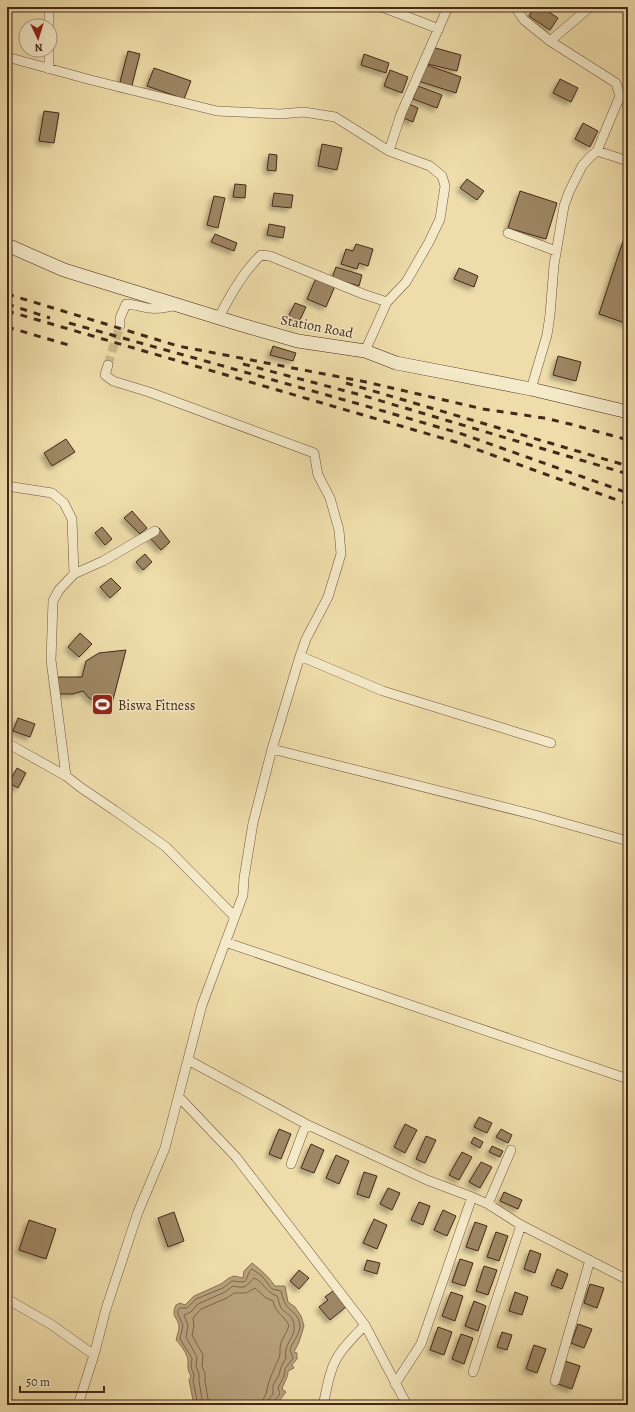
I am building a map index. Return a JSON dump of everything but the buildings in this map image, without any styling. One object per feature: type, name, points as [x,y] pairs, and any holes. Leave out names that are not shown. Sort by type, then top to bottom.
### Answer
[{"type":"street","points":[[49,7],[49,18]]},
{"type":"street","points":[[382,7],[439,29]]},
{"type":"street","points":[[389,151],[400,114],[448,7]]},
{"type":"street","points":[[515,7],[524,20],[550,41],[616,83],[620,96],[597,151],[586,162],[569,192],[564,206],[554,266],[547,336],[531,389]]},
{"type":"street","points":[[550,41],[590,7]]},
{"type":"street","points":[[7,57],[91,80],[217,111],[280,114],[304,112],[335,117],[389,151],[430,166],[442,176],[445,186],[440,219],[429,242],[406,282],[388,302],[365,351]]},
{"type":"street","points":[[49,58],[49,69]]},
{"type":"street","points":[[597,151],[628,161]]},
{"type":"street","points":[[508,233],[556,251]]},
{"type":"street","name":"Station Road","points":[[7,245],[64,270],[298,341],[365,351],[396,363],[531,389],[628,412]]},
{"type":"street","points":[[219,317],[229,298],[254,261],[261,255],[270,256],[363,294],[388,302]]},
{"type":"street","points":[[120,325],[120,318],[126,304],[144,308],[165,308],[176,305]]},
{"type":"street","points":[[78,1405],[94,1355],[106,1309],[138,1212],[156,1173],[165,1148],[202,1005],[243,895],[244,878],[253,823],[272,748],[300,656],[306,639],[328,597],[340,554],[339,530],[330,498],[318,475],[314,453],[148,392],[113,381],[106,375],[108,365]]},
{"type":"street","points":[[7,486],[52,493],[64,503],[72,519],[74,574]]},
{"type":"street","points":[[66,776],[51,660],[53,601],[60,590],[74,574],[103,561],[155,532]]},
{"type":"street","points":[[300,656],[383,691],[551,743]]},
{"type":"street","points":[[7,743],[66,776],[166,848],[234,917]]},
{"type":"street","points":[[272,748],[527,813],[628,841]]},
{"type":"street","points":[[225,942],[628,1079]]},
{"type":"street","points":[[188,1060],[306,1124],[427,1180],[488,1204],[521,1225],[628,1280]]},
{"type":"street","points":[[178,1097],[236,1157],[365,1325],[394,1384],[407,1405]]},
{"type":"street","points":[[291,1164],[306,1124]]},
{"type":"street","points":[[488,1204],[511,1150]]},
{"type":"street","points":[[394,1384],[421,1344],[472,1197]]},
{"type":"street","points":[[473,1372],[521,1225]]},
{"type":"street","points":[[555,1381],[590,1260]]},
{"type":"street","points":[[7,1299],[52,1325],[94,1355]]},
{"type":"street","points":[[323,1405],[331,1371],[336,1359],[343,1348],[365,1325]]},
{"type":"water","points":[[252,1263],[270,1279],[275,1286],[285,1286],[288,1302],[295,1307],[301,1316],[304,1326],[294,1352],[297,1353],[297,1359],[292,1365],[294,1368],[288,1371],[287,1378],[282,1389],[286,1392],[276,1405],[194,1405],[189,1380],[191,1376],[188,1370],[188,1360],[183,1349],[176,1340],[179,1324],[174,1315],[174,1309],[176,1305],[180,1303],[185,1305],[194,1296],[221,1284],[229,1278],[234,1276],[243,1278],[244,1271]]},
{"type":"tunnel","points":[[108,365],[120,325]]},
{"type":"railway","points":[[7,294],[178,346],[366,382],[483,409],[544,418],[628,440]]},
{"type":"railway","points":[[7,304],[50,318]]},
{"type":"railway","points":[[7,311],[459,443],[628,504]]},
{"type":"railway","points":[[69,323],[462,434],[628,493]]},
{"type":"railway","points":[[7,327],[72,346]]},
{"type":"railway","points":[[243,364],[361,395],[628,474]]},
{"type":"railway","points":[[346,383],[628,466]]},
{"type":"place","name":"Biswa Fitness","points":[[103,705]]}]
